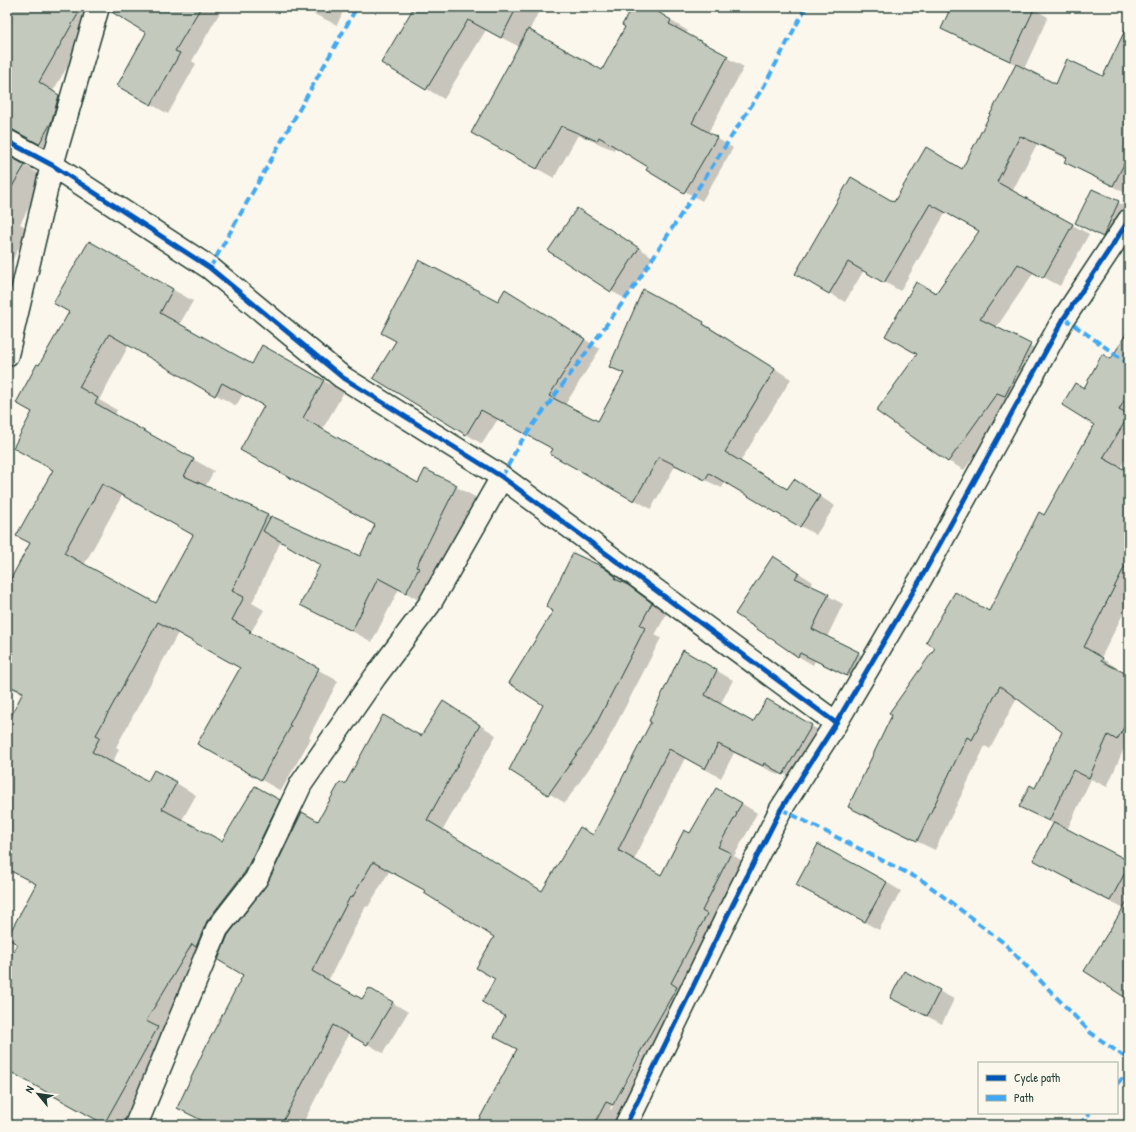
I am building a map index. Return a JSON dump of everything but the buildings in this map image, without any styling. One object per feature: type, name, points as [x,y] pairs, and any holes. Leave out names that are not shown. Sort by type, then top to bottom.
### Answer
[{"type":"street","points":[[7,355],[52,165],[98,7]]},
{"type":"street","points":[[7,141],[52,165],[210,268],[342,377],[502,476],[836,724]]},
{"type":"street","points":[[626,1125],[781,808],[836,724],[920,580],[1064,318],[1129,220]]},
{"type":"street","points":[[136,1125],[217,929],[256,879],[301,784],[375,677],[429,605],[502,476]]},
{"type":"marked path","points":[[210,268],[357,7]]},
{"type":"marked path","points":[[502,477],[520,443],[634,287],[695,193],[764,86],[806,7]]},
{"type":"marked path","points":[[1064,318],[1129,364]]},
{"type":"marked path","points":[[781,809],[923,881],[1004,943],[1091,1033],[1129,1060]]},
{"type":"marked path","points":[[1118,1083],[1129,1071]]},
{"type":"marked path","points":[[1079,1125],[1089,1114]]},
{"type":"cycle path","points":[[7,141],[52,165],[210,268],[342,377],[502,477],[836,723]]},
{"type":"cycle path","points":[[626,1125],[733,904],[781,809],[836,723],[920,580],[1064,318],[1129,220]]}]
